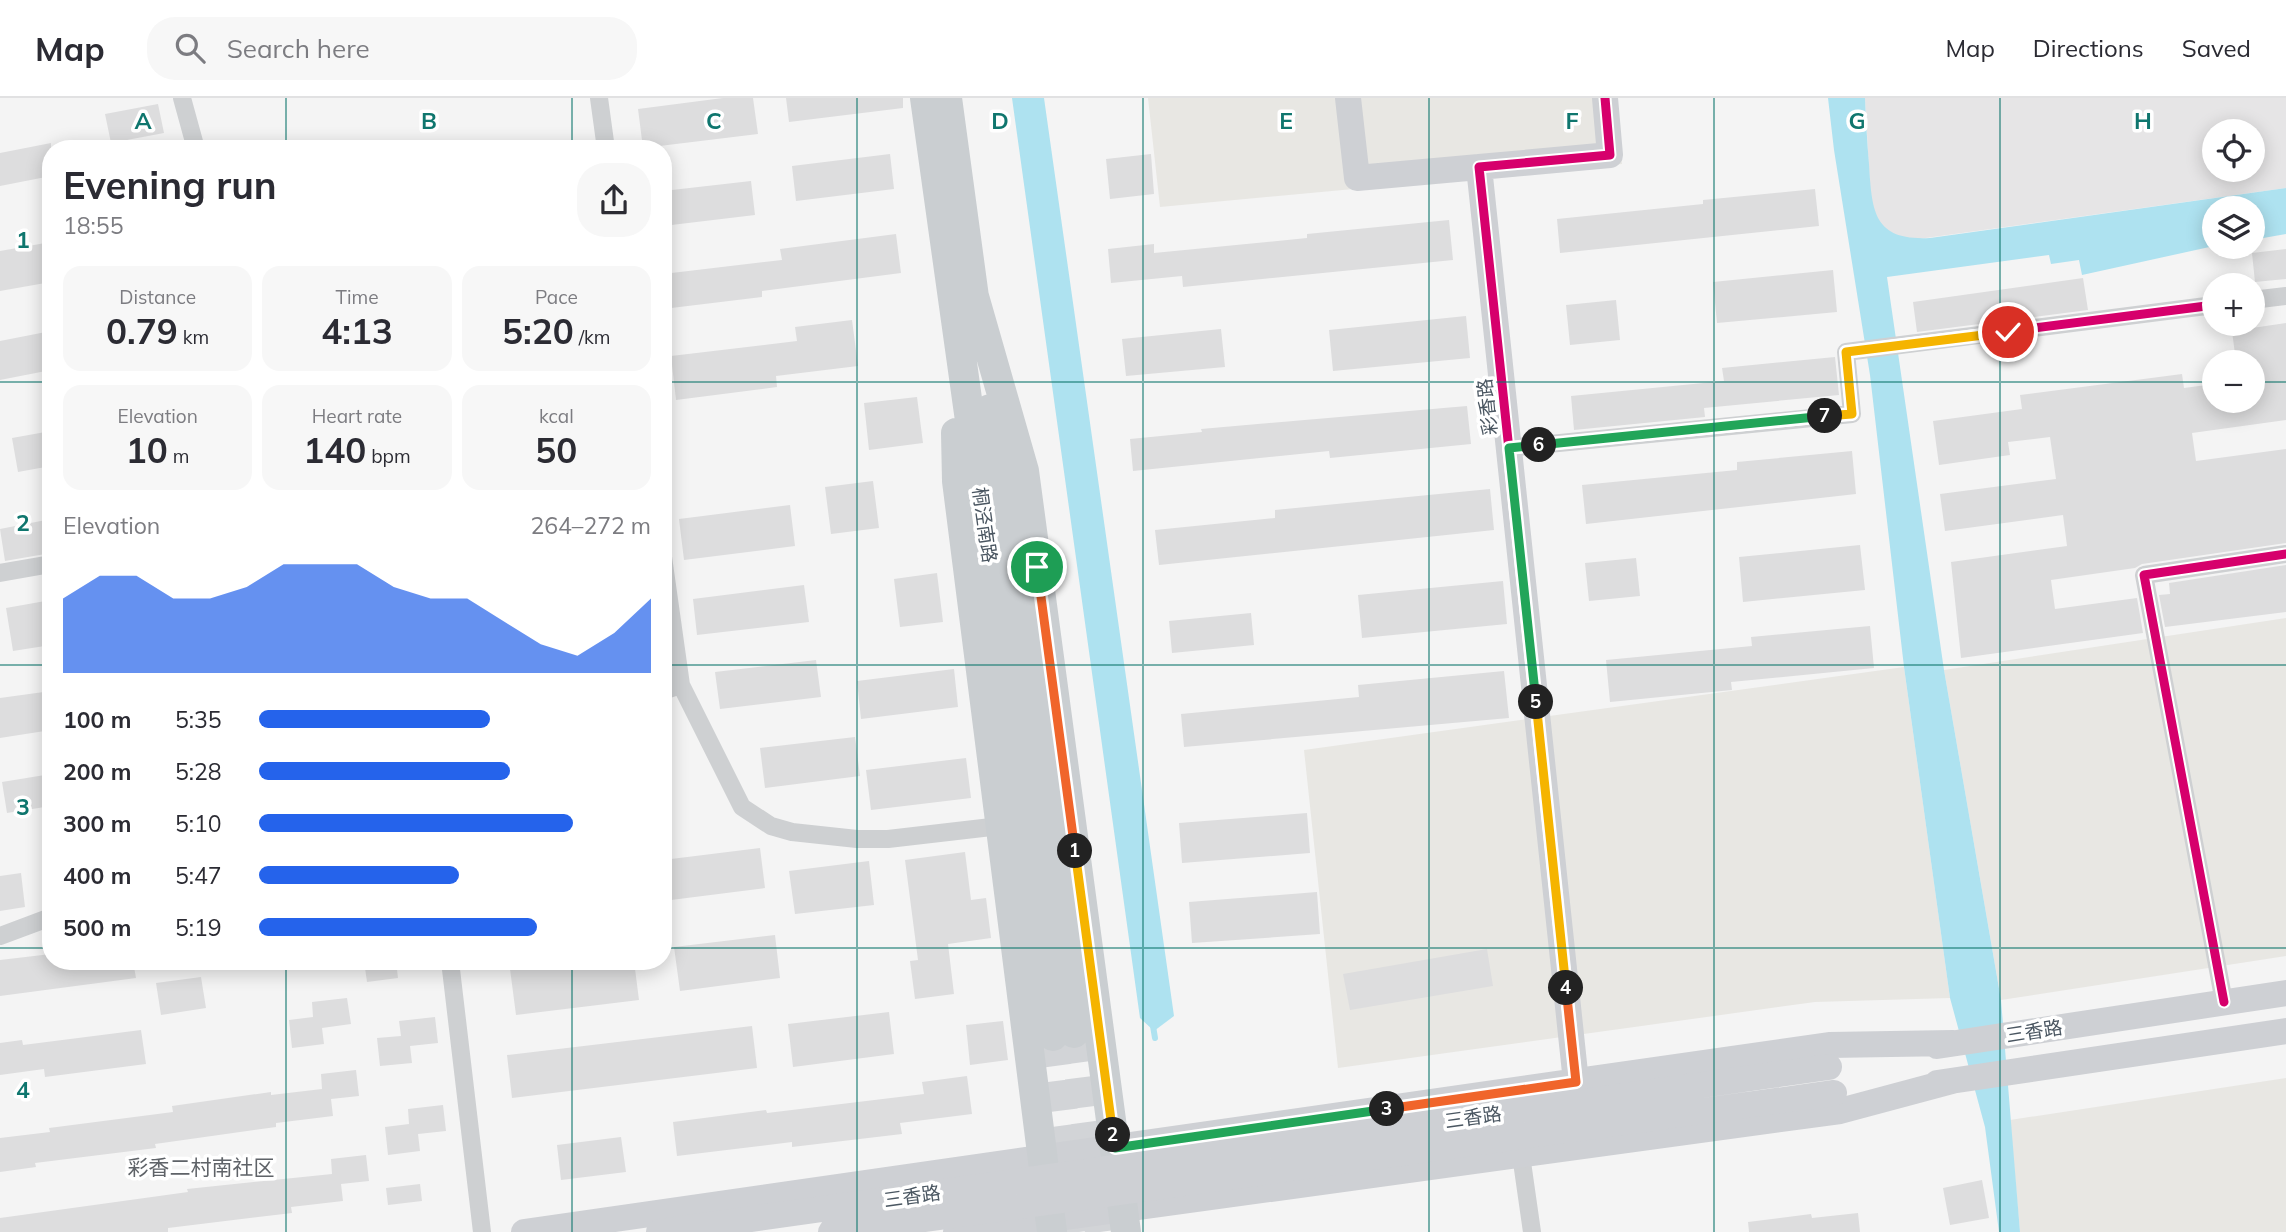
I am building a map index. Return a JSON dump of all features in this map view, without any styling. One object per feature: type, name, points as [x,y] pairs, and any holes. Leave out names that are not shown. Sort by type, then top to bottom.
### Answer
[{"type":"main road","name":"桐泾南路","points":[[925,98],[963,295]]},
{"type":"main road","name":"桐泾南路","points":[[947,98],[985,528],[1063,1035]]},
{"type":"main road","points":[[1348,98],[1356,178],[1611,155],[1605,98]]},
{"type":"main road","name":"彩香路","points":[[1479,167],[1576,1082]]},
{"type":"main road","points":[[963,295],[957,481],[1051,1226]]},
{"type":"main road","points":[[963,295],[1024,471],[1125,1221]]},
{"type":"main road","name":"三香路","points":[[659,1232],[1829,1067],[1955,1043],[2286,993]]},
{"type":"main road","name":"三香路","points":[[831,1232],[1834,1093],[1955,1081],[2286,1031]]},
{"type":"main road","points":[[524,1232],[1829,1045],[1955,1043]]},
{"type":"main road","points":[[1030,1058],[1101,1048]]},
{"type":"main road","points":[[956,1232],[1125,1221],[1521,1154],[1840,1111],[1955,1081]]},
{"type":"street","points":[[182,98],[194,140]]},
{"type":"street","points":[[599,98],[605,140]]},
{"type":"street","points":[[2265,298],[2286,296]]},
{"type":"street","points":[[1509,448],[1852,414],[1846,352],[2202,307]]},
{"type":"street","points":[[2224,1002],[2144,575],[2286,554]]},
{"type":"street","points":[[0,573],[42,566]]},
{"type":"street","points":[[672,621],[681,685],[742,807],[771,826],[792,832],[878,839],[1000,826]]},
{"type":"street","points":[[672,688],[681,685]]},
{"type":"street","points":[[0,936],[42,920]]},
{"type":"street","points":[[451,970],[482,1232]]},
{"type":"street","points":[[1521,1154],[1532,1232]]},
{"type":"shaded area","points":[[1148,98],[1615,98],[1622,164],[1160,207]]},
{"type":"shaded area","points":[[1865,98],[2286,98],[2286,188],[2228,196],[2202,196],[2202,200],[1882,244],[1871,205]]},
{"type":"shaded area","points":[[2286,618],[2286,956],[2001,1000],[1944,670]]},
{"type":"shaded area","points":[[1904,667],[1950,998],[1815,1002],[1338,1068],[1304,750]]},
{"type":"shaded area","points":[[2286,1078],[2286,1232],[2020,1232],[2010,1120]]},
{"type":"water","points":[[1012,98],[1044,98],[1174,1016],[1154,1031],[1140,1018]]},
{"type":"water","points":[[1828,98],[1865,98],[1870,181],[1875,209],[1886,228],[1911,238],[1930,238],[2202,200],[2202,249],[2082,275],[2079,260],[2051,264],[2049,255],[1887,277],[1944,670],[2001,1000],[2020,1232],[1999,1232],[1985,1127],[1950,998],[1904,667],[1870,375]]},
{"type":"water","points":[[2286,188],[2286,234],[2265,238],[2265,196],[2229,196]]},
{"type":"building","points":[[723,98],[753,98],[758,134],[672,144],[672,140],[642,140],[638,109]]},
{"type":"building","points":[[786,98],[903,98],[903,108],[789,122]]},
{"type":"building","points":[[158,104],[164,133],[127,140],[110,140],[105,114]]},
{"type":"building","points":[[42,145],[42,178],[0,186],[0,153]]},
{"type":"building","points":[[890,154],[894,189],[796,201],[792,166]]},
{"type":"building","points":[[1151,154],[1154,194],[1110,199],[1106,159]]},
{"type":"building","points":[[751,181],[755,215],[672,225],[672,190]]},
{"type":"building","points":[[1815,189],[1819,226],[1560,253],[1557,219]]},
{"type":"building","points":[[1449,220],[1453,260],[1183,287],[1182,276],[1111,283],[1108,249],[1154,244],[1154,253],[1307,238],[1307,234]]},
{"type":"building","points":[[896,234],[901,273],[762,291],[762,297],[672,308],[672,273],[782,260],[780,249]]},
{"type":"building","points":[[42,244],[42,284],[0,291],[0,251]]},
{"type":"building","points":[[2286,249],[2286,279],[2265,281],[2265,273],[2254,273],[2253,259],[2265,259],[2265,251]]},
{"type":"building","points":[[1833,270],[1837,312],[1717,323],[1713,282]]},
{"type":"building","points":[[2083,278],[2088,310],[1917,332],[1913,302]]},
{"type":"building","points":[[1616,300],[1620,340],[1570,345],[1566,305]]},
{"type":"building","points":[[1466,316],[1470,358],[1333,371],[1329,330]]},
{"type":"building","points":[[852,320],[858,366],[776,376],[777,387],[676,400],[672,356],[797,341],[795,327]]},
{"type":"building","points":[[2286,323],[2286,420],[2192,433],[2196,461],[2286,449],[2286,543],[2051,580],[2055,609],[2137,598],[2143,633],[1961,658],[1951,562],[2067,546],[2063,515],[1945,531],[1940,494],[2056,479],[2050,437],[2008,442],[2010,455],[1939,465],[1933,421],[2022,409],[2020,395],[2182,374],[2184,388],[2202,386],[2202,413],[2265,413],[2265,350],[2234,350],[2233,336],[2265,336],[2265,326]]},
{"type":"building","points":[[1221,329],[1225,367],[1126,376],[1122,339]]},
{"type":"building","points":[[42,333],[42,372],[0,380],[0,341]]},
{"type":"building","points":[[1835,357],[1839,395],[1704,408],[1705,417],[1574,430],[1571,396],[1724,381],[1722,368]]},
{"type":"building","points":[[917,397],[923,443],[869,450],[864,403]]},
{"type":"building","points":[[1467,406],[1471,444],[1330,458],[1329,451],[1133,471],[1130,439],[1202,432],[1201,429]]},
{"type":"building","points":[[42,433],[42,468],[18,472],[12,438]]},
{"type":"building","points":[[1852,451],[1856,494],[1586,524],[1582,485],[1737,470],[1737,462]]},
{"type":"building","points":[[873,481],[879,528],[831,534],[825,487]]},
{"type":"building","points":[[1490,489],[1494,530],[1159,565],[1155,530],[1275,518],[1275,510]]},
{"type":"building","points":[[790,505],[795,546],[684,560],[679,519]]},
{"type":"building","points":[[42,521],[42,555],[5,561],[0,529]]},
{"type":"building","points":[[1860,545],[1865,590],[1743,602],[1739,557]]},
{"type":"building","points":[[1636,558],[1640,596],[1589,601],[1585,563]]},
{"type":"building","points":[[2286,565],[2286,612],[2165,627],[2159,595],[2170,594],[2169,583]]},
{"type":"building","points":[[937,573],[943,622],[900,627],[894,579]]},
{"type":"building","points":[[1503,581],[1507,624],[1362,638],[1358,595]]},
{"type":"building","points":[[804,585],[809,622],[697,635],[693,599]]},
{"type":"building","points":[[42,602],[42,646],[13,651],[6,608]]},
{"type":"building","points":[[1251,613],[1254,645],[1172,653],[1169,621]]},
{"type":"building","points":[[1870,626],[1874,668],[1731,682],[1732,690],[1610,702],[1606,660],[1752,646],[1751,637]]},
{"type":"building","points":[[816,660],[821,697],[720,709],[715,672]]},
{"type":"building","points":[[954,669],[958,707],[861,719],[857,681]]},
{"type":"building","points":[[1504,671],[1509,718],[1184,747],[1181,714],[1359,697],[1358,685]]},
{"type":"building","points":[[42,692],[42,731],[0,738],[0,698]]},
{"type":"building","points":[[855,737],[860,776],[765,788],[760,748]]},
{"type":"building","points":[[966,758],[971,798],[871,810],[866,770]]},
{"type":"building","points":[[42,775],[42,807],[7,813],[2,782]]},
{"type":"building","points":[[1307,813],[1310,853],[1182,863],[1179,823]]},
{"type":"building","points":[[760,848],[765,888],[672,900],[672,859]]},
{"type":"building","points":[[965,852],[971,900],[986,898],[991,938],[948,944],[954,994],[915,999],[910,961],[918,960],[905,860]]},
{"type":"building","points":[[869,861],[874,905],[795,914],[789,871]]},
{"type":"building","points":[[21,873],[25,907],[0,911],[0,876]]},
{"type":"building","points":[[1317,892],[1320,934],[1192,943],[1189,902]]},
{"type":"building","points":[[775,935],[780,978],[680,991],[674,947]]},
{"type":"building","points":[[1487,949],[1493,986],[1350,1010],[1343,974]]},
{"type":"building","points":[[42,955],[42,970],[135,970],[136,978],[0,996],[0,960]]},
{"type":"building","points":[[365,970],[397,970],[398,978],[367,982]]},
{"type":"building","points":[[510,970],[635,970],[639,1000],[516,1015]]},
{"type":"building","points":[[201,977],[206,1008],[161,1015],[156,983]]},
{"type":"building","points":[[347,998],[351,1024],[322,1028],[324,1044],[292,1048],[289,1020],[313,1017],[312,1002]]},
{"type":"building","points":[[889,1012],[894,1054],[793,1067],[788,1024]]},
{"type":"building","points":[[435,1017],[438,1043],[410,1046],[412,1063],[380,1066],[377,1038],[401,1036],[399,1021]]},
{"type":"building","points":[[1003,1021],[1008,1060],[970,1065],[966,1025]]},
{"type":"building","points":[[752,1026],[757,1068],[512,1098],[507,1055]]},
{"type":"building","points":[[141,1030],[146,1064],[45,1077],[44,1069],[0,1075],[0,1043],[22,1040],[23,1045]]},
{"type":"building","points":[[356,1070],[359,1096],[331,1099],[333,1116],[155,1144],[156,1148],[35,1163],[36,1167],[0,1172],[0,1138],[50,1132],[49,1128],[173,1112],[172,1106],[271,1092],[271,1095],[322,1089],[321,1074]]},
{"type":"building","points":[[967,1076],[972,1114],[900,1123],[902,1134],[792,1147],[792,1142],[677,1156],[673,1122],[924,1094],[922,1082]]},
{"type":"building","points":[[443,1105],[446,1131],[418,1134],[420,1151],[388,1155],[385,1127],[409,1124],[408,1109]]},
{"type":"building","points":[[621,1137],[626,1172],[561,1180],[557,1145]]},
{"type":"building","points":[[366,1155],[369,1181],[341,1184],[343,1201],[291,1207],[292,1213],[168,1228],[168,1232],[0,1232],[0,1218],[188,1192],[187,1189],[332,1174],[331,1159]]},
{"type":"building","points":[[1982,1180],[1989,1218],[1950,1225],[1943,1188]]},
{"type":"building","points":[[420,1184],[422,1201],[388,1205],[386,1188]]},
{"type":"building","points":[[1858,1213],[1860,1232],[1749,1232],[1748,1222],[1811,1214],[1812,1218]]},
{"type":"waterway","points":[[1153,1026],[1155,1038]]},
{"type":"tunnel","points":[[1074,1033],[1100,1232]]},
{"type":"tunnel","points":[[1053,1036],[1079,1232]]},
{"type":"cycle path","points":[[1576,1082],[1479,167],[1610,155],[1605,98]]},
{"type":"cycle path","points":[[1509,448],[1852,414],[1846,352],[2202,307]]},
{"type":"cycle path","points":[[2224,1002],[2144,575],[2286,554]]},
{"type":"district","name":"彩香二村南社区","points":[[201,1167]]},
{"type":"route","points":[[1037,567],[1115,1148],[1576,1082],[1509,448],[1852,414],[1846,352],[2008,332]]}]
